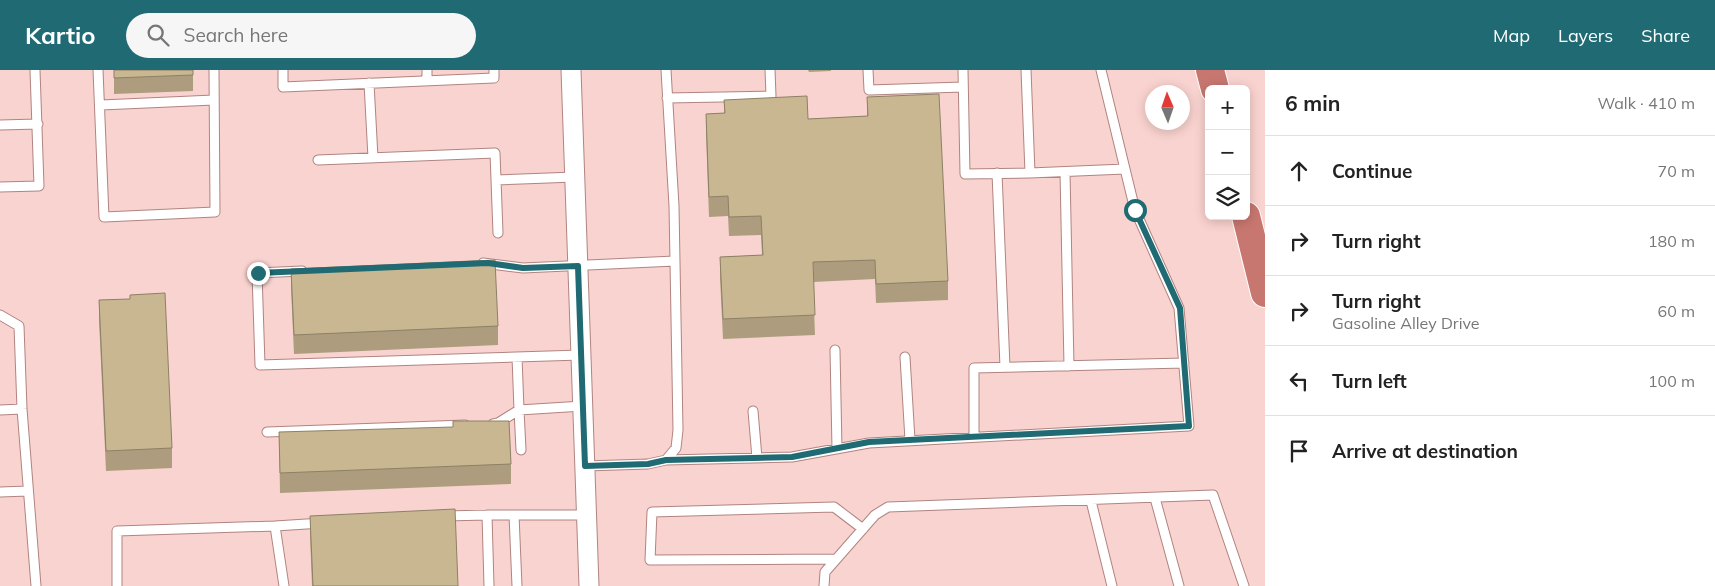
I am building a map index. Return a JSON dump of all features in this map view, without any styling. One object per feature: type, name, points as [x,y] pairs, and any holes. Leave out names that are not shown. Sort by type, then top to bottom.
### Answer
[{"type":"highway","points":[[1210,70],[1213,85]]},
{"type":"highway","points":[[1247,220],[1265,292]]},
{"type":"street","points":[[571,70],[589,586]]},
{"type":"lane","points":[[0,187],[39,186],[38,124],[34,70]]},
{"type":"lane","points":[[98,70],[101,106],[104,217],[215,212],[214,70]]},
{"type":"lane","points":[[283,70],[284,87],[494,78],[494,70]]},
{"type":"lane","points":[[427,70],[428,81]]},
{"type":"lane","points":[[666,70],[674,261],[678,430],[676,448],[666,460]]},
{"type":"lane","points":[[667,98],[771,96],[770,70]]},
{"type":"lane","points":[[868,70],[869,90],[963,87]]},
{"type":"lane","points":[[962,70],[965,174],[1126,169]]},
{"type":"lane","points":[[1026,70],[1030,173]]},
{"type":"lane","points":[[585,466],[648,464],[666,460],[792,457],[869,442],[1189,426],[1180,308],[1135,210],[1101,70]]},
{"type":"lane","points":[[370,83],[373,158]]},
{"type":"lane","points":[[101,106],[214,100]]},
{"type":"lane","points":[[0,125],[38,124]]},
{"type":"lane","points":[[318,160],[495,153],[498,233]]},
{"type":"lane","points":[[1065,172],[1069,366]]},
{"type":"lane","points":[[998,173],[1005,367]]},
{"type":"lane","points":[[496,180],[575,177]]},
{"type":"lane","points":[[469,264],[488,263],[523,268],[674,261]]},
{"type":"lane","points":[[315,271],[258,273],[260,365],[581,355]]},
{"type":"lane","points":[[0,315],[19,326],[22,409],[36,586]]},
{"type":"lane","points":[[835,350],[837,449]]},
{"type":"lane","points":[[517,357],[521,450]]},
{"type":"lane","points":[[905,357],[910,440]]},
{"type":"lane","points":[[974,437],[974,368],[1184,363]]},
{"type":"lane","points":[[268,432],[498,424],[519,410],[583,406]]},
{"type":"lane","points":[[0,410],[22,409]]},
{"type":"lane","points":[[753,411],[757,458]]},
{"type":"lane","points":[[0,492],[28,491]]},
{"type":"lane","points":[[824,586],[825,572],[875,515],[888,507],[1213,495],[1244,586]]},
{"type":"lane","points":[[1155,498],[1179,586]]},
{"type":"lane","points":[[1091,500],[1112,586]]},
{"type":"lane","points":[[836,559],[650,560],[652,512],[834,507],[863,529]]},
{"type":"lane","points":[[514,514],[517,586]]},
{"type":"lane","points":[[432,516],[587,515]]},
{"type":"lane","points":[[487,516],[489,586]]},
{"type":"lane","points":[[117,586],[117,531],[275,526],[334,522]]},
{"type":"lane","points":[[275,526],[284,586]]},
{"type":"building","points":[[114,70],[193,70],[193,75],[114,78]]},
{"type":"building","points":[[939,94],[948,281],[876,284],[875,260],[813,262],[815,315],[723,319],[720,257],[763,255],[761,216],[729,217],[728,196],[709,197],[706,114],[725,113],[724,100],[807,96],[808,119],[868,116],[867,97]]},
{"type":"building","points":[[495,260],[498,326],[294,335],[291,269]]},
{"type":"building","points":[[165,293],[172,448],[106,451],[99,300],[130,299],[130,295]]},
{"type":"building","points":[[453,421],[509,421],[511,464],[280,473],[279,432],[453,427]]},
{"type":"building","points":[[455,509],[458,586],[313,586],[310,516]]},
{"type":"route","points":[[258,273],[488,263],[523,268],[578,266],[585,466],[648,464],[666,460],[792,457],[869,442],[1189,426],[1180,308],[1135,210]]}]
